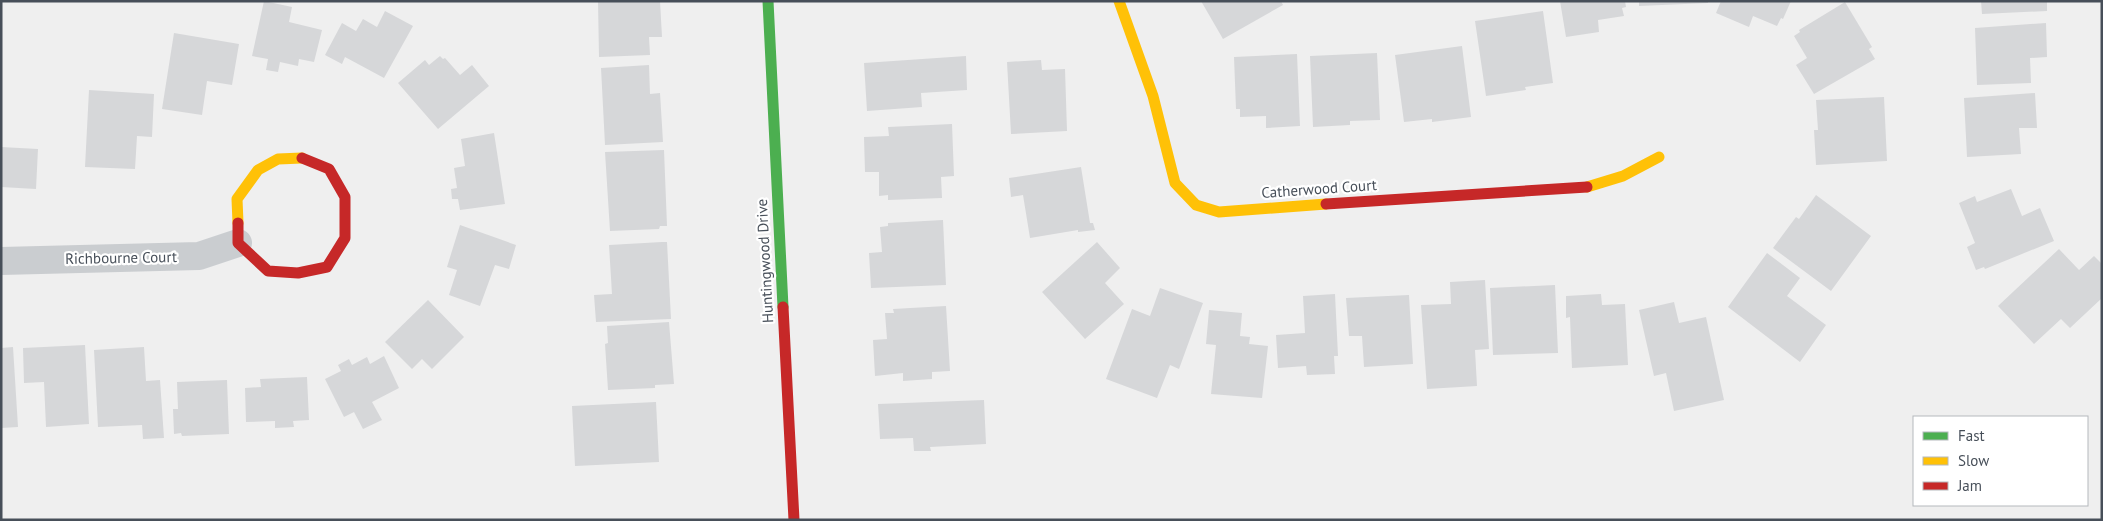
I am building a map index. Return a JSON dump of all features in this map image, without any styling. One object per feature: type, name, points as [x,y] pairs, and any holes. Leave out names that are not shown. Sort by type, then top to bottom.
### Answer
[{"type":"street","name":"Huntingwood Drive","points":[[768,1],[794,520]]},
{"type":"street","name":"Catherwood Court","points":[[1119,1],[1153,96],[1175,183],[1196,205],[1219,212],[1591,186],[1623,176],[1659,157]]},
{"type":"street","points":[[302,158],[329,169],[345,197],[345,238],[327,267],[298,273],[268,271],[238,243],[237,199],[258,170],[278,159],[302,158]]},
{"type":"street","name":"Richbourne Court","points":[[1,261],[199,256],[238,243]]},
{"type":"building","points":[[264,1],[292,7],[289,22],[322,30],[314,62],[299,59],[298,66],[280,62],[278,72],[266,70],[268,59],[252,56]]},
{"type":"building","points":[[598,1],[660,1],[662,37],[649,37],[650,55],[599,57]]},
{"type":"building","points":[[1201,1],[1281,1],[1283,5],[1223,39]]},
{"type":"building","points":[[1560,1],[1625,1],[1626,7],[1622,8],[1624,16],[1598,20],[1599,32],[1566,37]]},
{"type":"building","points":[[1639,1],[1708,1],[1708,3],[1639,6]]},
{"type":"building","points":[[1721,1],[1791,1],[1783,19],[1781,18],[1777,26],[1753,16],[1749,27],[1716,13]]},
{"type":"building","points":[[1981,1],[2047,1],[2047,11],[1982,14]]},
{"type":"building","points":[[1845,2],[1872,47],[1869,49],[1875,59],[1814,94],[1796,65],[1807,58],[1794,36],[1800,32],[1799,30]]},
{"type":"building","points":[[385,11],[413,26],[384,78],[345,57],[342,64],[325,55],[342,23],[356,31],[363,19],[377,27]]},
{"type":"building","points":[[1543,11],[1553,83],[1525,87],[1526,90],[1486,96],[1475,21]]},
{"type":"building","points":[[2046,23],[2047,57],[2030,58],[2031,83],[1977,85],[1975,28]]},
{"type":"building","points":[[174,33],[239,44],[232,85],[207,81],[202,115],[162,109]]},
{"type":"building","points":[[1462,46],[1471,117],[1432,122],[1432,119],[1404,122],[1395,55]]},
{"type":"building","points":[[1377,53],[1380,120],[1350,121],[1350,125],[1313,127],[1310,56]]},
{"type":"building","points":[[1297,54],[1300,126],[1266,128],[1266,116],[1240,117],[1240,109],[1236,109],[1234,57]]},
{"type":"building","points":[[440,56],[443,59],[445,58],[460,75],[472,65],[489,86],[438,129],[398,83],[425,60],[429,65]]},
{"type":"building","points":[[966,56],[967,90],[921,93],[922,107],[867,111],[864,63]]},
{"type":"building","points":[[1041,60],[1042,70],[1065,69],[1067,131],[1011,134],[1007,62]]},
{"type":"building","points":[[649,65],[650,94],[660,93],[663,142],[605,145],[601,68]]},
{"type":"building","points":[[89,90],[154,94],[152,137],[137,136],[135,169],[85,167]]},
{"type":"building","points":[[2035,93],[2037,128],[2019,128],[2021,154],[1967,157],[1964,98]]},
{"type":"building","points":[[1884,97],[1887,161],[1816,165],[1814,130],[1818,130],[1816,100]]},
{"type":"building","points":[[952,124],[954,176],[941,177],[942,198],[888,200],[888,195],[879,196],[879,172],[865,172],[864,137],[889,136],[888,127]]},
{"type":"building","points":[[494,133],[505,204],[460,210],[458,199],[452,199],[451,189],[457,188],[454,168],[465,166],[461,139]]},
{"type":"building","points":[[1,147],[38,149],[36,189],[1,187]]},
{"type":"building","points":[[664,150],[667,226],[660,226],[659,229],[610,231],[605,152]]},
{"type":"building","points":[[1081,167],[1090,223],[1093,223],[1095,230],[1078,232],[1078,230],[1030,238],[1023,195],[1011,197],[1009,178]]},
{"type":"building","points":[[2011,189],[2022,216],[2040,208],[2054,241],[1985,269],[1984,267],[1976,270],[1967,247],[1975,243],[1959,203],[1975,196],[1977,202]]},
{"type":"building","points":[[1816,195],[1871,236],[1831,291],[1773,248],[1796,217],[1799,219]]},
{"type":"building","points":[[943,220],[946,285],[871,288],[869,253],[882,252],[880,227],[888,226],[888,223]]},
{"type":"building","points":[[460,225],[516,245],[509,269],[495,265],[480,306],[449,295],[457,270],[447,267]]},
{"type":"building","points":[[667,242],[671,319],[596,322],[594,295],[612,294],[609,245]]},
{"type":"building","points":[[1097,242],[1120,268],[1105,283],[1124,304],[1085,339],[1042,292]]},
{"type":"building","points":[[2059,249],[2079,270],[2094,256],[2102,264],[2102,298],[2070,328],[2061,319],[2034,344],[1998,306]]},
{"type":"building","points":[[1767,253],[1800,278],[1787,296],[1826,325],[1800,362],[1728,307]]},
{"type":"building","points":[[1485,280],[1489,349],[1475,350],[1477,386],[1427,389],[1421,305],[1451,304],[1450,282]]},
{"type":"building","points":[[1555,285],[1558,353],[1493,355],[1490,288]]},
{"type":"building","points":[[1160,288],[1203,303],[1179,369],[1170,365],[1157,398],[1106,379],[1132,309],[1150,316]]},
{"type":"building","points":[[1335,294],[1338,356],[1334,356],[1335,374],[1307,375],[1306,366],[1278,368],[1276,335],[1305,333],[1303,296]]},
{"type":"building","points":[[1601,294],[1602,305],[1625,304],[1628,365],[1572,368],[1570,317],[1566,318],[1566,296]]},
{"type":"building","points":[[1409,295],[1413,364],[1364,367],[1362,336],[1349,336],[1346,298]]},
{"type":"building","points":[[428,300],[464,337],[432,369],[422,359],[412,369],[385,342]]},
{"type":"building","points":[[1674,302],[1679,323],[1706,317],[1724,400],[1674,411],[1666,373],[1654,376],[1639,310]]},
{"type":"building","points":[[946,306],[950,371],[932,372],[932,379],[903,381],[903,373],[875,376],[873,340],[887,339],[885,313],[894,313],[893,309]]},
{"type":"building","points":[[1209,310],[1242,313],[1240,336],[1250,337],[1249,344],[1268,346],[1262,398],[1211,394],[1216,345],[1206,344]]},
{"type":"building","points":[[669,322],[674,384],[655,385],[655,388],[608,390],[605,344],[608,343],[607,326]]},
{"type":"building","points":[[85,345],[89,424],[46,427],[44,382],[24,383],[23,348]]},
{"type":"building","points":[[13,347],[18,427],[1,428],[1,348]]},
{"type":"building","points":[[144,347],[146,381],[160,380],[164,438],[143,439],[142,425],[98,427],[94,350]]},
{"type":"building","points":[[384,356],[399,388],[372,402],[382,420],[363,429],[354,412],[344,417],[325,379],[341,371],[338,365],[349,359],[352,365],[367,357],[370,364]]},
{"type":"building","points":[[307,377],[309,420],[293,421],[294,427],[275,428],[275,421],[246,422],[245,388],[261,387],[260,379]]},
{"type":"building","points":[[227,380],[229,434],[182,436],[181,433],[174,434],[173,409],[178,409],[177,382]]},
{"type":"building","points":[[984,400],[986,444],[930,447],[931,451],[914,451],[913,438],[880,439],[878,404]]},
{"type":"building","points":[[656,402],[659,462],[575,466],[572,406]]},
{"type":"traffic: fast","points":[[768,1],[783,307]]},
{"type":"traffic: slow","points":[[1119,1],[1153,96],[1175,183],[1196,205],[1219,212],[1326,204]]},
{"type":"traffic: slow","points":[[1587,187],[1623,176],[1659,157]]},
{"type":"traffic: slow","points":[[238,223],[237,199],[258,170],[278,159],[302,158]]},
{"type":"traffic: jam","points":[[238,223],[238,243],[268,271],[298,273],[327,267],[345,238],[345,197],[329,169],[302,158]]},
{"type":"traffic: jam","points":[[1326,204],[1587,187]]},
{"type":"traffic: jam","points":[[783,307],[794,520]]}]
